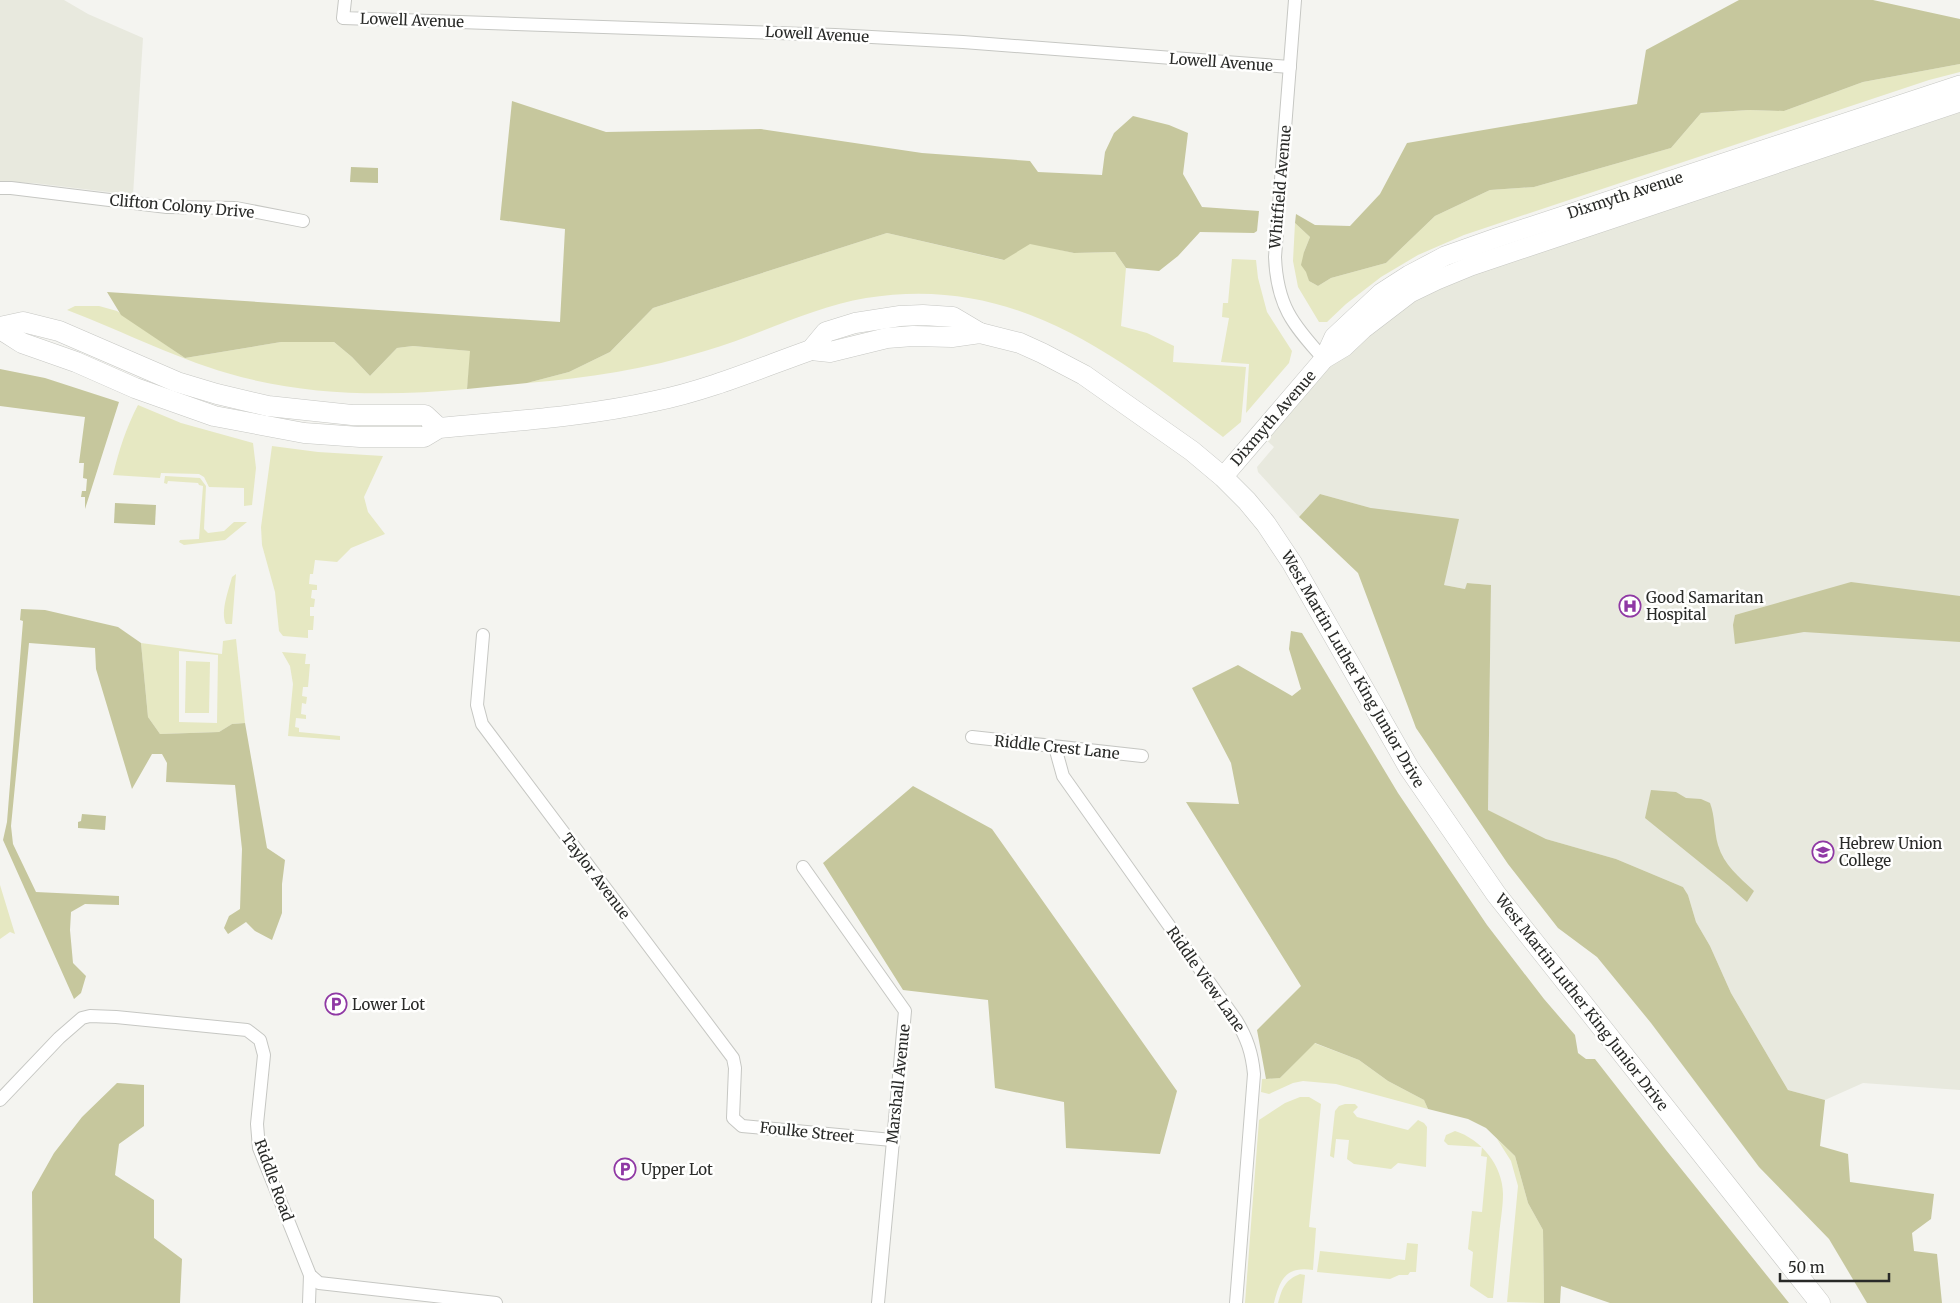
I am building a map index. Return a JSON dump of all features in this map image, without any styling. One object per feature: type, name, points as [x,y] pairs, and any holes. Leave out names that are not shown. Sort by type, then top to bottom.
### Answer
[{"type":"main road","name":"West Martin Luther King Junior Drive","points":[[0,328],[23,322],[59,331],[177,382],[268,406],[352,415],[425,415],[439,428],[574,415],[657,401],[715,384],[811,350],[826,332],[855,324],[900,316],[923,315],[953,318],[980,333],[1020,343],[1066,364],[1192,451],[1223,477],[1247,501],[1266,524],[1292,563],[1409,768],[1496,894],[1820,1303]]},
{"type":"street","name":"Lowell Avenue","points":[[345,0],[343,18],[835,35],[962,42],[1290,67]]},
{"type":"street","name":"Whitfield Avenue","points":[[1295,0],[1275,257],[1276,275],[1279,294],[1291,319],[1324,359]]},
{"type":"street","name":"Dixmyth Avenue","points":[[1223,477],[1324,359],[1334,337],[1380,293],[1409,275],[1445,256],[1503,235],[1960,85]]},
{"type":"street","name":"Dixmyth Avenue","points":[[1324,359],[1344,346],[1410,293],[1471,266],[1960,102]]},
{"type":"street","name":"Clifton Colony Drive","points":[[0,188],[167,207],[236,208],[303,221]]},
{"type":"street","name":"Taylor Avenue","points":[[484,635],[477,704],[482,724],[733,1058],[735,1068],[732,1109]]},
{"type":"street","name":"Riddle Crest Lane","points":[[972,738],[1142,756]]},
{"type":"street","name":"Riddle View Lane","points":[[1055,747],[1063,776],[1246,1036],[1252,1055],[1254,1074],[1236,1303]]},
{"type":"street","name":"Marshall Avenue","points":[[803,867],[905,1011],[878,1303]]},
{"type":"street","name":"Riddle Road","points":[[0,1100],[58,1038],[82,1018],[90,1016],[247,1030],[260,1040],[264,1055],[256,1136],[259,1148],[310,1275]]},
{"type":"street","name":"Foulke Street","points":[[732,1109],[732,1118],[742,1126],[892,1140]]},
{"type":"street","points":[[308,1303],[310,1275]]},
{"type":"street","points":[[310,1275],[319,1282],[328,1284],[496,1303]]},
{"type":"shaded area","points":[[0,0],[64,0],[88,14],[143,38],[133,195],[33,183],[0,182]]},
{"type":"shaded area","points":[[1739,0],[1873,0],[1960,19],[1960,64],[1863,82],[1784,111],[1749,110],[1701,113],[1671,148],[1534,187],[1490,190],[1435,216],[1386,263],[1331,278],[1318,286],[1309,281],[1301,265],[1310,237],[1295,223],[1296,214],[1315,225],[1350,226],[1380,194],[1407,143],[1637,104],[1646,50]]},
{"type":"shaded area","points":[[1960,64],[1960,72],[1929,80],[1464,235],[1418,255],[1381,277],[1346,304],[1327,322],[1319,322],[1298,287],[1293,261],[1295,223],[1310,237],[1304,252],[1309,281],[1318,286],[1331,278],[1386,263],[1435,216],[1490,190],[1534,187],[1671,148],[1701,113],[1749,110],[1784,111],[1863,82]]},
{"type":"shaded area","points":[[512,101],[606,132],[761,129],[922,153],[1030,161],[1038,172],[1102,175],[1105,152],[1114,133],[1133,116],[1169,125],[1188,133],[1183,174],[1202,207],[1259,211],[1257,231],[1254,233],[1200,232],[1178,256],[1159,271],[1126,268],[1115,252],[1074,253],[1030,244],[1004,260],[887,233],[653,308],[610,352],[569,372],[527,383],[467,389],[470,351],[413,346],[397,348],[370,376],[334,342],[281,342],[185,358],[121,315],[107,292],[560,322],[565,229],[500,220]]},
{"type":"shaded area","name":"Good Samaritan Hospital","points":[[1960,102],[1960,1090],[1863,1083],[1825,1100],[1788,1090],[1731,993],[1710,946],[1696,922],[1688,895],[1683,887],[1616,859],[1546,839],[1488,810],[1491,585],[1468,583],[1465,589],[1444,585],[1371,508],[1320,494],[1299,517],[1258,472],[1257,467],[1274,447],[1260,434],[1324,359],[1410,293]]},
{"type":"shaded area","points":[[351,167],[378,168],[378,183],[350,182]]},
{"type":"shaded area","points":[[887,233],[1003,260],[1030,243],[1074,253],[1115,252],[1126,268],[1121,326],[1147,333],[1174,346],[1173,362],[1246,367],[1241,422],[1223,437],[1141,376],[1100,350],[1058,327],[1015,309],[968,298],[919,294],[866,298],[846,302],[725,345],[639,368],[527,383],[569,372],[610,352],[653,308]]},
{"type":"shaded area","points":[[1232,259],[1256,260],[1258,278],[1267,312],[1292,351],[1289,363],[1246,413],[1249,364],[1221,362],[1229,318],[1222,317],[1223,303],[1228,303]]},
{"type":"shaded area","points":[[75,306],[99,306],[117,311],[185,358],[281,342],[334,342],[370,376],[397,348],[413,346],[471,351],[467,389],[410,393],[353,393],[297,388],[269,383],[241,377],[174,355],[67,310]]},
{"type":"shaded area","points":[[0,369],[45,378],[119,402],[85,509],[85,497],[81,497],[82,491],[86,491],[87,479],[83,478],[84,463],[79,463],[85,417],[0,406]]},
{"type":"shaded area","points":[[138,405],[181,423],[253,443],[256,468],[252,505],[244,506],[244,488],[209,487],[204,477],[199,474],[161,473],[160,478],[113,475],[123,439]]},
{"type":"shaded area","points":[[272,446],[318,452],[383,456],[364,497],[368,512],[385,534],[351,548],[337,562],[315,560],[309,584],[317,585],[317,590],[312,590],[311,598],[315,599],[314,607],[310,607],[310,616],[314,616],[313,630],[308,630],[308,638],[283,636],[279,631],[275,592],[262,545],[261,527]]},
{"type":"shaded area","points":[[165,476],[200,478],[206,486],[204,529],[208,533],[224,531],[234,522],[247,522],[225,540],[184,545],[179,542],[180,540],[199,539],[203,486],[198,483],[168,481],[167,484],[164,483]]},
{"type":"shaded area","points":[[1320,494],[1371,508],[1459,519],[1444,585],[1465,589],[1467,583],[1491,585],[1488,810],[1546,839],[1616,859],[1683,887],[1688,895],[1696,922],[1710,946],[1731,993],[1788,1090],[1825,1100],[1820,1146],[1848,1154],[1850,1182],[1934,1194],[1931,1219],[1912,1233],[1914,1251],[1937,1254],[1942,1303],[1867,1303],[1829,1239],[1759,1167],[1651,1023],[1597,957],[1558,928],[1508,864],[1416,728],[1358,573],[1299,517]]},
{"type":"shaded area","points":[[115,503],[156,505],[155,525],[114,523]]},
{"type":"shaded area","points":[[236,574],[232,624],[226,624],[224,613],[226,600],[232,577]]},
{"type":"shaded area","points":[[1851,582],[1960,596],[1960,642],[1804,632],[1735,644],[1733,625],[1735,615]]},
{"type":"shaded area","points":[[21,609],[45,610],[118,627],[141,643],[148,717],[160,734],[219,732],[232,724],[245,723],[267,848],[285,860],[282,884],[282,913],[272,940],[255,931],[246,922],[228,934],[224,928],[229,916],[240,909],[242,849],[235,785],[166,782],[167,763],[162,754],[152,754],[132,789],[96,669],[95,648],[29,643],[11,826],[13,844],[36,892],[119,896],[119,905],[85,904],[71,912],[70,930],[73,963],[86,976],[81,993],[74,999],[3,840],[7,822],[23,621],[20,620]]},
{"type":"shaded area","points":[[1291,631],[1302,633],[1398,793],[1487,925],[1544,999],[1575,1035],[1578,1053],[1586,1059],[1595,1059],[1789,1303],[1610,1303],[1561,1286],[1560,1303],[1544,1303],[1543,1230],[1528,1203],[1515,1156],[1486,1128],[1468,1119],[1428,1109],[1424,1100],[1388,1081],[1359,1060],[1315,1043],[1280,1078],[1266,1079],[1257,1030],[1301,986],[1186,802],[1239,804],[1231,763],[1192,688],[1238,665],[1292,696],[1301,689],[1289,649]]},
{"type":"shaded area","points":[[236,639],[245,723],[232,724],[219,732],[160,734],[148,717],[141,643],[222,654],[223,641]],"holes":[[[179,651],[218,655],[217,723],[179,722]]]},
{"type":"shaded area","points":[[282,652],[306,654],[305,664],[310,664],[308,687],[303,687],[302,696],[307,697],[306,704],[302,703],[301,714],[306,715],[306,719],[296,718],[295,727],[299,728],[299,732],[340,736],[340,740],[288,736],[293,684],[290,666]]},
{"type":"shaded area","points":[[186,661],[210,662],[209,713],[185,713]]},
{"type":"shaded area","points":[[913,786],[992,829],[1177,1091],[1160,1154],[1066,1148],[1064,1102],[995,1088],[988,1000],[903,990],[823,863]]},
{"type":"shaded area","points":[[1651,790],[1676,792],[1686,798],[1701,799],[1710,803],[1717,840],[1724,859],[1754,891],[1747,902],[1645,818]]},
{"type":"shaded area","points":[[82,814],[106,816],[105,830],[78,828],[78,822],[81,821]]},
{"type":"shaded area","points":[[0,885],[15,934],[10,932],[0,939]]},
{"type":"shaded area","points":[[1314,1043],[1359,1060],[1388,1081],[1424,1100],[1428,1109],[1336,1084],[1303,1081],[1293,1083],[1269,1094],[1261,1092],[1262,1079],[1280,1078]]},
{"type":"shaded area","points":[[117,1083],[144,1085],[144,1126],[119,1144],[115,1175],[154,1200],[154,1238],[182,1259],[180,1303],[33,1303],[32,1192],[54,1153],[82,1117]]},
{"type":"shaded area","points":[[1300,1097],[1309,1097],[1321,1104],[1309,1227],[1316,1228],[1313,1270],[1304,1269],[1290,1272],[1282,1281],[1274,1303],[1245,1303],[1259,1120],[1285,1103]]},
{"type":"shaded area","points":[[1355,1104],[1358,1107],[1353,1112],[1357,1117],[1408,1130],[1418,1120],[1424,1123],[1427,1127],[1426,1167],[1398,1163],[1391,1169],[1354,1164],[1347,1159],[1349,1140],[1336,1139],[1334,1158],[1330,1156],[1335,1111],[1339,1106]]},
{"type":"shaded area","points":[[1455,1131],[1465,1135],[1481,1147],[1448,1145],[1444,1141],[1446,1135]]},
{"type":"shaded area","points":[[1497,1139],[1515,1156],[1528,1203],[1543,1230],[1544,1303],[1507,1302],[1518,1186],[1511,1161]]},
{"type":"shaded area","points":[[1482,1147],[1495,1164],[1502,1184],[1503,1194],[1493,1298],[1488,1298],[1470,1286],[1473,1252],[1468,1249],[1472,1211],[1482,1212],[1487,1157],[1481,1156]]},
{"type":"shaded area","points":[[1407,1243],[1418,1244],[1416,1272],[1410,1272],[1408,1275],[1399,1275],[1390,1279],[1317,1272],[1320,1251],[1405,1260]]},
{"type":"shaded area","points":[[1300,1274],[1305,1275],[1302,1303],[1278,1303],[1285,1285]]},
{"type":"place","name":"Good Samaritan Hospital","points":[[1630,606]]},
{"type":"place","name":"Hebrew Union College","points":[[1823,852]]},
{"type":"place","name":"Lower Lot","points":[[336,1004]]},
{"type":"place","name":"Upper Lot","points":[[625,1169]]}]
